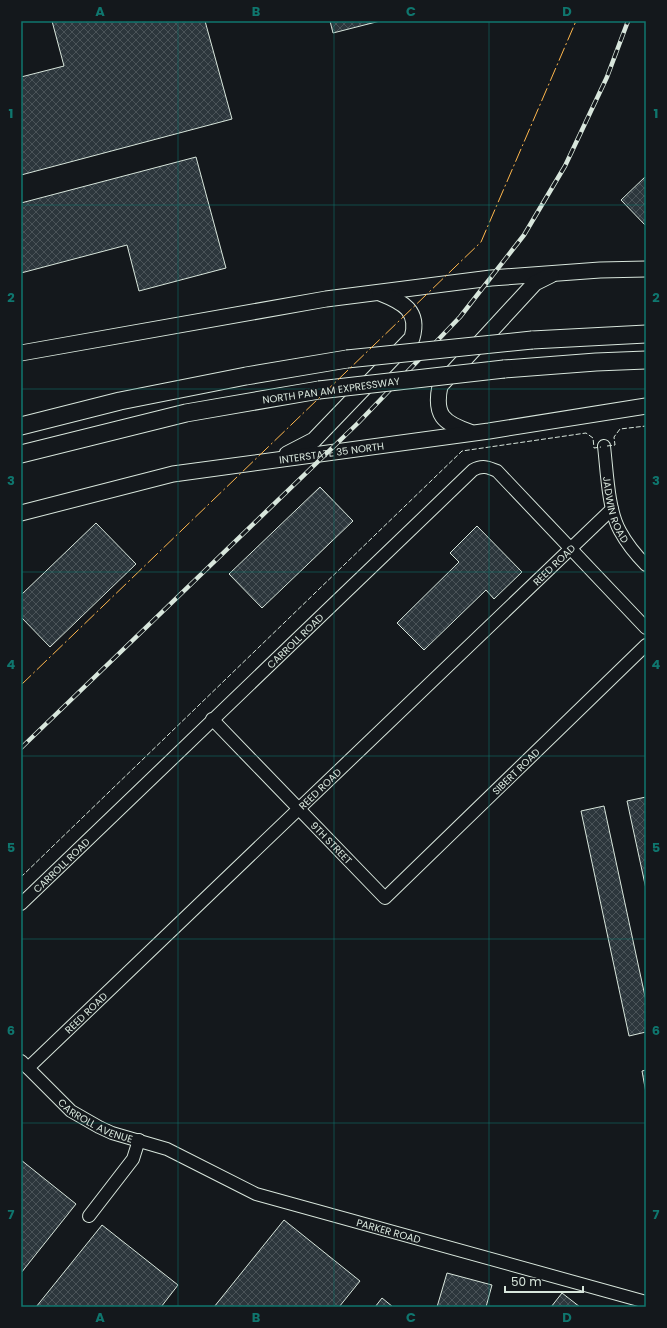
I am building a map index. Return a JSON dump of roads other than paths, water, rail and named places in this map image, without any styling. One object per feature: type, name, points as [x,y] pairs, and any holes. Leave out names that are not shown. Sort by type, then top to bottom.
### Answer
[{"type":"highway","points":[[609,335],[646,328]]},
{"type":"highway","points":[[21,426],[120,401],[246,376],[347,359],[532,340],[646,334]]},
{"type":"highway","name":"NORTH PAN AM EXPRESSWAY","points":[[21,454],[186,413],[319,390],[504,369],[646,360]]},
{"type":"highway","points":[[538,366],[646,370]]},
{"type":"main road","points":[[21,353],[310,302],[471,279],[600,270],[646,269]]},
{"type":"main road","points":[[472,433],[449,424],[438,410],[437,399],[440,386],[536,283],[555,273]]},
{"type":"main road","points":[[277,459],[314,440],[412,338],[415,328],[413,316],[406,306],[396,299],[380,293]]},
{"type":"main road","name":"INTERSTATE 35 NORTH","points":[[21,513],[166,475],[472,433],[646,406]]},
{"type":"main road","points":[[582,415],[646,416]]},
{"type":"street","name":"JADWIN ROAD","points":[[604,446],[612,509],[619,530],[635,553],[646,565]]},
{"type":"street","name":"CARROLL ROAD","points":[[21,904],[212,719],[478,467],[488,466],[498,471],[571,548]]},
{"type":"street","name":"REED ROAD","points":[[25,1065],[298,809],[612,509]]},
{"type":"street","points":[[571,548],[646,628]]},
{"type":"street","name":"SIBERT ROAD","points":[[385,898],[646,645]]},
{"type":"street","name":"9TH STREET","points":[[212,719],[385,898]]},
{"type":"street","name":"CARROLL AVENUE","points":[[25,1065],[71,1111],[112,1133],[139,1140],[133,1159],[89,1216]]},
{"type":"street","name":"PARKER ROAD","points":[[139,1140],[167,1150],[256,1194],[279,1202],[646,1302]]},
{"type":"railway","points":[[21,748],[358,423],[460,317],[524,235],[565,166],[607,77],[628,21]]}]
